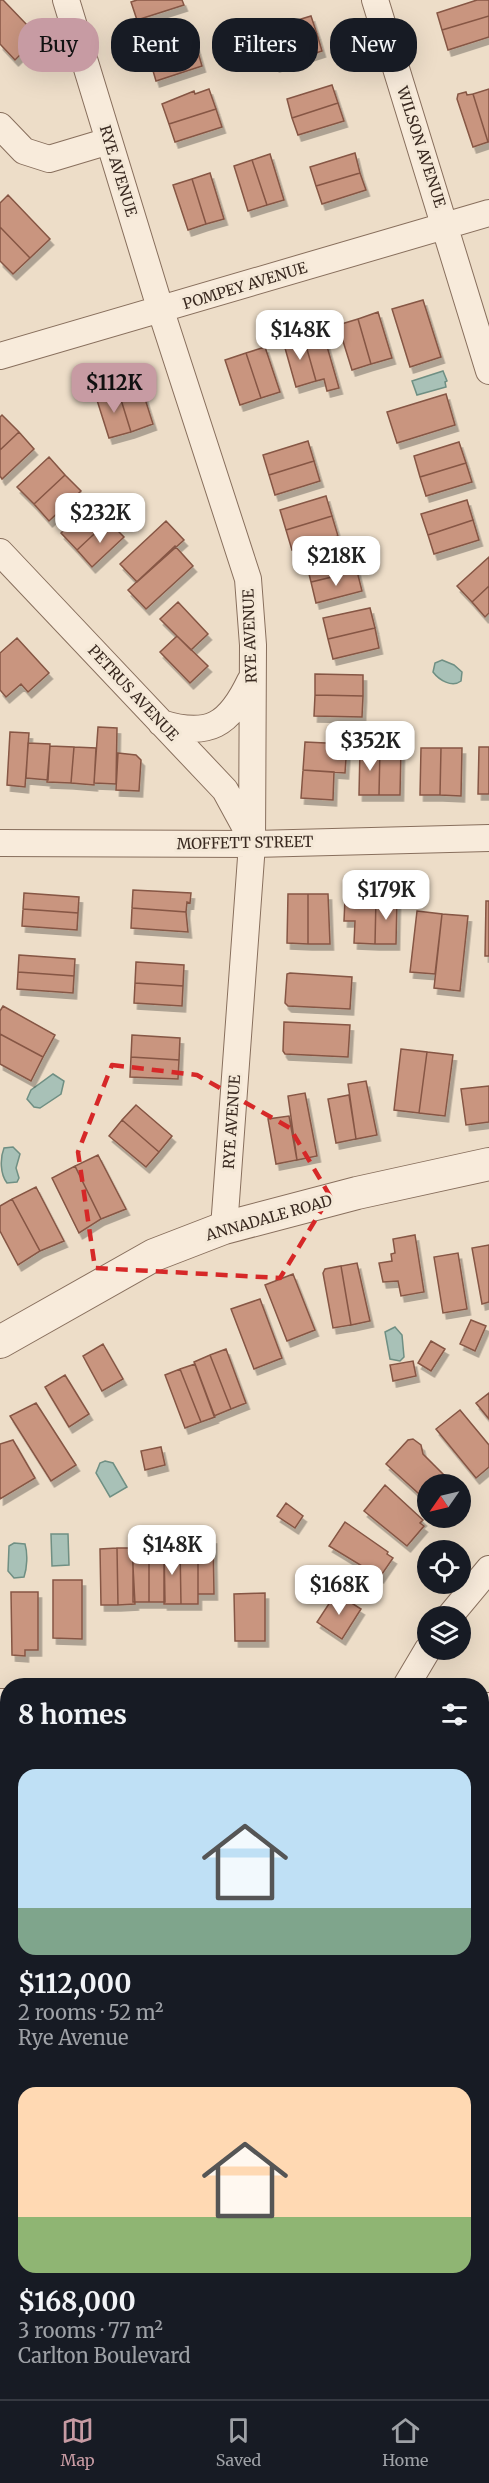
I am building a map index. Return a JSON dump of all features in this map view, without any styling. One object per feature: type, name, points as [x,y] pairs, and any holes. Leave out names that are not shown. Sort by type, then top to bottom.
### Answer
[{"type":"street","name":"RYE AVENUE","points":[[66,0],[161,310],[248,579],[252,677],[252,844],[224,1228]]},
{"type":"street","name":"WILSON AVENUE","points":[[375,0],[489,371]]},
{"type":"street","points":[[0,126],[24,151],[50,159],[109,141]]},
{"type":"street","name":"POMPEY AVENUE","points":[[0,356],[489,213]]},
{"type":"street","name":"PETRUS AVENUE","points":[[0,552],[225,790],[237,809],[252,844]]},
{"type":"street","points":[[161,723],[182,729],[197,730],[219,724],[237,706],[252,677]]},
{"type":"street","name":"MOFFETT STREET","points":[[0,843],[252,844],[489,838]]},
{"type":"street","name":"ANNADALE ROAD","points":[[0,1342],[154,1255],[224,1228],[357,1193],[489,1164]]},
{"type":"street","points":[[458,1606],[489,1569]]},
{"type":"street","points":[[411,1678],[421,1660]]},
{"type":"highlighted area","points":[[112,1065],[197,1075],[290,1128],[330,1196],[280,1278],[95,1268],[78,1152]]},
{"type":"shaded area","points":[[443,371],[447,381],[445,382],[446,387],[417,395],[412,381]]},
{"type":"shaded area","points":[[442,660],[454,665],[462,672],[461,681],[450,683],[442,680],[433,672],[435,663]]},
{"type":"shaded area","points":[[53,1074],[64,1081],[61,1094],[40,1108],[34,1107],[27,1099],[31,1090]]},
{"type":"shaded area","points":[[13,1147],[20,1154],[16,1168],[19,1178],[17,1182],[7,1183],[1,1166],[2,1156],[4,1148]]},
{"type":"shaded area","points":[[395,1327],[402,1335],[404,1357],[400,1361],[390,1359],[385,1332]]},
{"type":"shaded area","points":[[105,1461],[113,1463],[127,1487],[110,1497],[96,1473],[100,1463]]},
{"type":"shaded area","points":[[51,1534],[68,1534],[69,1565],[52,1566]]},
{"type":"shaded area","points":[[14,1543],[25,1544],[27,1561],[24,1577],[14,1578],[8,1571],[9,1546]]},
{"type":"building","points":[[0,0],[3,0],[20,18],[18,18],[18,57],[15,60],[0,44]]},
{"type":"building","points":[[182,0],[184,5],[143,18],[136,18],[131,2]]},
{"type":"building","points":[[477,0],[489,0],[489,16],[442,30],[437,13]]},
{"type":"building","points":[[489,16],[489,37],[448,50],[442,30]]},
{"type":"building","points":[[318,37],[322,51],[318,52]]},
{"type":"building","points":[[153,72],[184,72],[156,81]]},
{"type":"building","points":[[332,85],[338,103],[292,118],[287,99]]},
{"type":"building","points":[[209,89],[216,109],[169,124],[162,104],[194,91],[195,94]]},
{"type":"building","points":[[489,89],[489,142],[488,142],[473,94]]},
{"type":"building","points":[[466,92],[467,95],[473,94],[488,142],[473,147],[457,99],[458,94]]},
{"type":"building","points":[[338,103],[344,121],[298,135],[292,118]]},
{"type":"building","points":[[216,109],[222,127],[175,142],[169,124]]},
{"type":"building","points":[[355,153],[360,173],[316,186],[310,167]]},
{"type":"building","points":[[270,154],[284,200],[267,205],[252,160]]},
{"type":"building","points":[[252,160],[267,205],[248,211],[234,166]]},
{"type":"building","points":[[210,173],[224,219],[206,224],[192,179]]},
{"type":"building","points":[[360,173],[366,190],[322,204],[316,186]]},
{"type":"building","points":[[192,179],[206,224],[188,230],[173,185]]},
{"type":"building","points":[[8,195],[50,239],[30,258],[0,227],[0,203]]},
{"type":"building","points":[[0,227],[30,258],[13,274],[0,261]]},
{"type":"building","points":[[423,300],[441,357],[410,367],[392,309]]},
{"type":"building","points":[[378,312],[392,358],[371,364],[358,319]]},
{"type":"building","points":[[358,319],[371,364],[352,370],[338,325]]},
{"type":"building","points":[[322,329],[339,388],[327,391],[324,379],[316,381],[303,335]]},
{"type":"building","points":[[303,335],[316,381],[296,387],[283,341]]},
{"type":"building","points":[[265,347],[280,392],[261,398],[246,353]]},
{"type":"building","points":[[246,353],[261,398],[240,405],[225,360]]},
{"type":"building","points":[[140,383],[153,424],[131,432],[118,390]]},
{"type":"building","points":[[118,390],[131,432],[109,438],[96,397]]},
{"type":"building","points":[[446,394],[455,425],[397,443],[387,412]]},
{"type":"building","points":[[2,415],[19,432],[0,450],[0,417]]},
{"type":"building","points":[[19,432],[34,449],[2,479],[0,450]]},
{"type":"building","points":[[308,441],[314,461],[269,475],[263,455]]},
{"type":"building","points":[[459,442],[466,463],[420,477],[414,456]]},
{"type":"building","points":[[49,457],[65,475],[34,504],[17,487]]},
{"type":"building","points":[[314,461],[320,481],[275,495],[269,475]]},
{"type":"building","points":[[466,463],[472,482],[426,496],[420,477]]},
{"type":"building","points":[[65,475],[81,491],[49,521],[34,504]]},
{"type":"building","points":[[326,496],[332,516],[286,530],[280,510]]},
{"type":"building","points":[[467,500],[473,520],[428,535],[421,514]]},
{"type":"building","points":[[92,504],[108,521],[77,550],[61,533]]},
{"type":"building","points":[[332,516],[338,536],[292,550],[286,530]]},
{"type":"building","points":[[473,520],[479,540],[434,554],[428,535]]},
{"type":"building","points":[[108,521],[124,537],[92,567],[77,550]]},
{"type":"building","points":[[166,521],[184,540],[137,582],[120,564]]},
{"type":"building","points":[[175,546],[193,566],[146,609],[128,590]]},
{"type":"building","points":[[352,551],[357,571],[311,582],[306,562]]},
{"type":"building","points":[[489,557],[489,586],[472,602],[457,586]]},
{"type":"building","points":[[357,571],[362,591],[316,603],[311,582]]},
{"type":"building","points":[[489,586],[489,613],[485,617],[472,602]]},
{"type":"building","points":[[178,602],[208,634],[191,650],[160,619]]},
{"type":"building","points":[[370,608],[375,628],[328,639],[323,618]]},
{"type":"building","points":[[375,628],[379,648],[333,659],[328,639]]},
{"type":"building","points":[[177,636],[208,666],[190,683],[160,652]]},
{"type":"building","points":[[17,638],[49,673],[28,692],[21,684],[6,697],[0,690],[0,653]]},
{"type":"building","points":[[315,674],[363,675],[363,696],[315,695]]},
{"type":"building","points":[[315,695],[363,696],[362,717],[314,716]]},
{"type":"building","points":[[98,727],[117,728],[116,784],[94,783]]},
{"type":"building","points":[[10,732],[29,733],[25,787],[7,785]]},
{"type":"building","points":[[305,742],[347,744],[345,773],[303,770]]},
{"type":"building","points":[[28,743],[50,744],[48,780],[26,778]]},
{"type":"building","points":[[50,746],[74,747],[71,783],[47,782]]},
{"type":"building","points":[[74,747],[96,748],[94,785],[71,783]]},
{"type":"building","points":[[479,747],[489,747],[489,794],[478,794]]},
{"type":"building","points":[[360,748],[380,748],[379,795],[359,795]]},
{"type":"building","points":[[380,748],[401,748],[400,795],[379,795]]},
{"type":"building","points":[[421,748],[441,748],[440,795],[420,795]]},
{"type":"building","points":[[441,748],[462,748],[461,796],[440,795]]},
{"type":"building","points":[[118,753],[136,755],[141,760],[139,791],[116,790]]},
{"type":"building","points":[[303,770],[334,772],[333,800],[301,798]]},
{"type":"building","points":[[133,890],[191,893],[190,903],[187,902],[186,912],[132,908]]},
{"type":"building","points":[[24,893],[79,897],[78,913],[23,909]]},
{"type":"building","points":[[288,894],[308,894],[308,944],[287,943]]},
{"type":"building","points":[[308,894],[328,894],[330,944],[308,944]]},
{"type":"building","points":[[376,898],[375,944],[354,943],[355,921],[344,921],[345,899]]},
{"type":"building","points":[[376,898],[397,898],[396,944],[375,944]]},
{"type":"building","points":[[486,901],[489,901],[489,956],[485,956]]},
{"type":"building","points":[[132,908],[186,912],[188,932],[131,928]]},
{"type":"building","points":[[23,909],[78,913],[77,930],[22,926]]},
{"type":"building","points":[[417,911],[442,914],[435,974],[410,972]]},
{"type":"building","points":[[442,914],[468,916],[460,991],[434,988]]},
{"type":"building","points":[[19,955],[75,959],[74,976],[18,972]]},
{"type":"building","points":[[136,962],[184,965],[183,986],[135,983]]},
{"type":"building","points":[[18,972],[74,976],[73,993],[17,989]]},
{"type":"building","points":[[287,974],[352,977],[350,1009],[288,1006],[285,1003]]},
{"type":"building","points":[[135,983],[183,986],[182,1006],[134,1003]]},
{"type":"building","points":[[3,1006],[55,1035],[43,1057],[0,1034],[0,1011]]},
{"type":"building","points":[[284,1022],[350,1025],[348,1057],[285,1054],[283,1051]]},
{"type":"building","points":[[0,1034],[43,1057],[31,1081],[0,1064]]},
{"type":"building","points":[[132,1035],[180,1038],[179,1060],[131,1057]]},
{"type":"building","points":[[401,1049],[427,1052],[419,1113],[394,1110]]},
{"type":"building","points":[[427,1052],[453,1055],[445,1116],[419,1113]]},
{"type":"building","points":[[131,1057],[179,1060],[178,1079],[130,1077]]},
{"type":"building","points":[[366,1081],[377,1135],[356,1139],[348,1084]]},
{"type":"building","points":[[489,1086],[489,1122],[466,1125],[461,1089]]},
{"type":"building","points":[[305,1093],[317,1156],[297,1160],[288,1096]]},
{"type":"building","points":[[349,1095],[356,1139],[336,1143],[328,1099]]},
{"type":"building","points":[[136,1105],[172,1136],[159,1152],[122,1120]]},
{"type":"building","points":[[289,1116],[297,1160],[276,1164],[268,1119]]},
{"type":"building","points":[[122,1120],[159,1152],[146,1167],[109,1136]]},
{"type":"building","points":[[98,1155],[126,1209],[101,1219],[75,1166]]},
{"type":"building","points":[[75,1166],[101,1219],[79,1233],[52,1178]]},
{"type":"building","points":[[36,1187],[64,1241],[40,1251],[12,1199]]},
{"type":"building","points":[[12,1199],[40,1251],[18,1265],[0,1231],[0,1206]]},
{"type":"building","points":[[415,1235],[424,1292],[401,1296],[398,1281],[383,1282],[379,1263],[392,1261],[391,1254],[395,1253],[393,1239]]},
{"type":"building","points":[[489,1245],[489,1302],[482,1304],[472,1248]]},
{"type":"building","points":[[458,1253],[467,1309],[443,1313],[434,1257]]},
{"type":"building","points":[[357,1263],[370,1321],[351,1325],[341,1266]]},
{"type":"building","points":[[341,1266],[351,1325],[333,1328],[323,1273],[325,1269]]},
{"type":"building","points":[[293,1274],[315,1330],[287,1341],[265,1285]]},
{"type":"building","points":[[260,1299],[282,1358],[254,1369],[231,1309]]},
{"type":"building","points":[[471,1320],[486,1326],[475,1351],[460,1344]]},
{"type":"building","points":[[431,1341],[445,1349],[431,1371],[418,1363]]},
{"type":"building","points":[[103,1344],[123,1379],[102,1391],[83,1356]]},
{"type":"building","points":[[226,1349],[246,1403],[231,1409],[210,1355]]},
{"type":"building","points":[[210,1355],[231,1409],[214,1416],[194,1362]]},
{"type":"building","points":[[413,1361],[416,1376],[393,1381],[390,1365]]},
{"type":"building","points":[[195,1364],[215,1417],[201,1422],[180,1369]]},
{"type":"building","points":[[180,1369],[201,1422],[185,1428],[165,1375]]},
{"type":"building","points":[[65,1375],[89,1414],[69,1427],[45,1387]]},
{"type":"building","points":[[489,1393],[489,1419],[476,1403]]},
{"type":"building","points":[[36,1403],[76,1465],[51,1481],[10,1416]]},
{"type":"building","points":[[460,1410],[489,1445],[489,1467],[476,1478],[436,1429]]},
{"type":"building","points":[[413,1439],[421,1445],[423,1454],[443,1474],[417,1474],[417,1492],[386,1464],[408,1440]]},
{"type":"building","points":[[13,1440],[35,1478],[0,1499],[0,1444]]},
{"type":"building","points":[[161,1447],[165,1465],[145,1470],[141,1451]]},
{"type":"building","points":[[385,1485],[417,1514],[417,1528],[422,1528],[407,1546],[364,1511]]},
{"type":"building","points":[[286,1503],[303,1516],[295,1528],[277,1516]]},
{"type":"building","points":[[345,1522],[393,1558],[380,1577],[329,1546]]},
{"type":"building","points":[[194,1538],[213,1538],[214,1594],[198,1594],[198,1547],[195,1547]]},
{"type":"building","points":[[133,1545],[149,1545],[149,1602],[133,1602]]},
{"type":"building","points":[[149,1545],[164,1545],[165,1602],[149,1602]]},
{"type":"building","points":[[164,1547],[180,1547],[181,1604],[164,1604]]},
{"type":"building","points":[[180,1547],[198,1547],[198,1604],[181,1604]]},
{"type":"building","points":[[117,1548],[132,1548],[135,1604],[118,1605]]},
{"type":"building","points":[[117,1548],[118,1605],[101,1605],[100,1549]]},
{"type":"building","points":[[53,1580],[82,1580],[82,1639],[53,1638]]},
{"type":"building","points":[[11,1592],[38,1592],[38,1650],[25,1650],[25,1656],[12,1655]]},
{"type":"building","points":[[265,1593],[265,1641],[235,1641],[234,1594]]},
{"type":"building","points":[[336,1593],[361,1609],[342,1639],[317,1622]]}]
